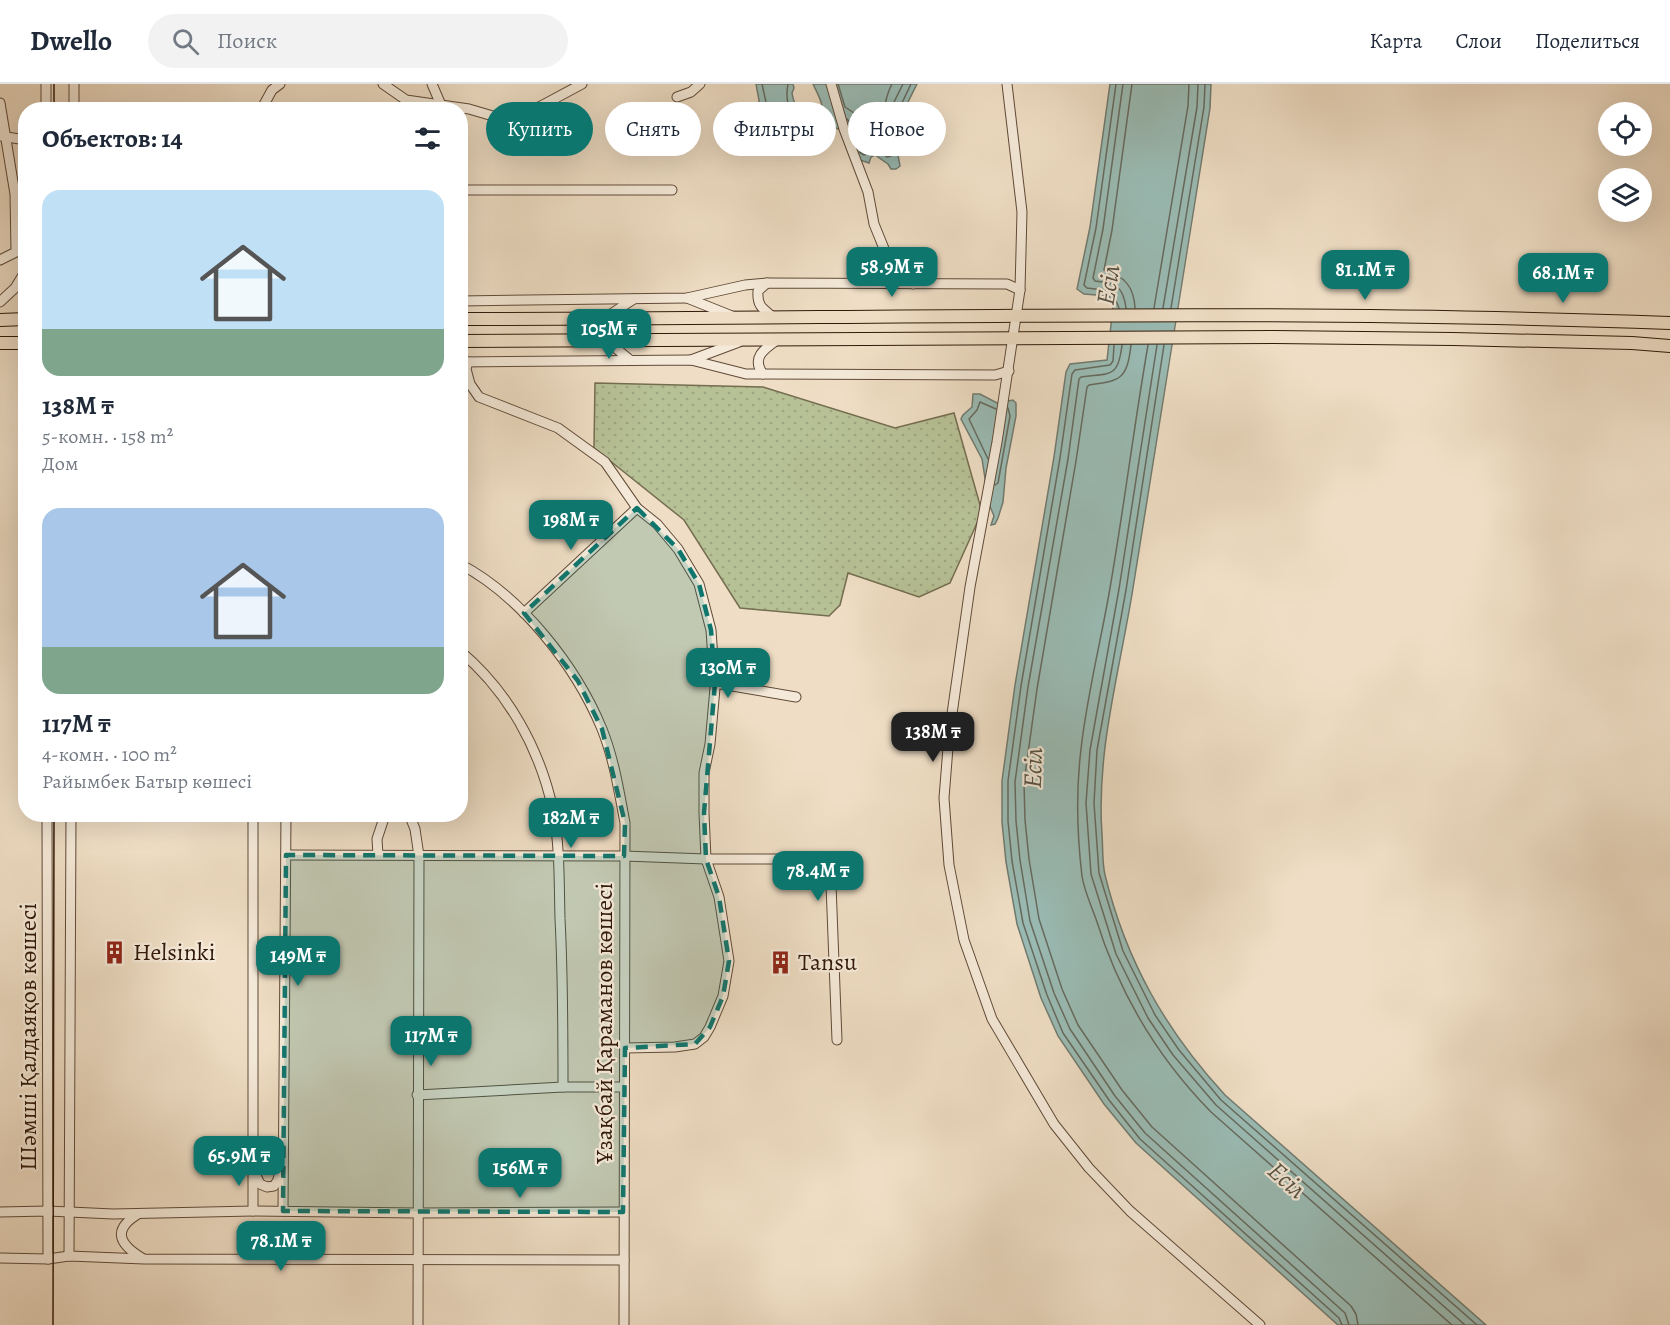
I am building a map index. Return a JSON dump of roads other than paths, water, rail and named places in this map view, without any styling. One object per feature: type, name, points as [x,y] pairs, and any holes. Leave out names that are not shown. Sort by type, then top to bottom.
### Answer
[{"type":"main road","points":[[468,319],[1274,315],[1455,318],[1499,316],[1670,322]]},
{"type":"main road","points":[[0,320],[18,319]]},
{"type":"main road","points":[[468,340],[1274,337],[1453,339],[1670,346]]},
{"type":"main road","points":[[0,343],[18,343]]},
{"type":"street","points":[[46,84],[46,102]]},
{"type":"street","points":[[74,84],[74,102]]},
{"type":"street","points":[[383,84],[411,102]]},
{"type":"street","points":[[432,84],[440,102]]},
{"type":"street","points":[[677,97],[691,92],[700,84]]},
{"type":"street","points":[[831,84],[844,129],[868,192],[874,224],[887,256],[913,284]]},
{"type":"street","points":[[1007,84],[1022,212],[1020,290],[1009,370],[970,587],[948,735],[944,798],[949,865],[964,940],[992,1020],[1054,1124],[1089,1168],[1131,1211],[1260,1325]]},
{"type":"street","points":[[266,102],[275,86]]},
{"type":"street","points":[[468,109],[503,119],[532,110],[575,86]]},
{"type":"street","points":[[0,103],[3,136],[15,194],[16,252],[0,260]]},
{"type":"street","points":[[3,136],[18,139]]},
{"type":"street","points":[[468,190],[672,190]]},
{"type":"street","points":[[0,302],[18,283]]},
{"type":"street","points":[[767,283],[758,291],[757,301],[773,317]]},
{"type":"street","points":[[468,301],[687,298],[745,285],[767,283],[1007,284],[1020,290]]},
{"type":"street","points":[[687,298],[736,318]]},
{"type":"street","points":[[603,319],[634,299]]},
{"type":"street","points":[[763,375],[758,368],[757,360],[761,351],[777,339]]},
{"type":"street","points":[[606,340],[630,360]]},
{"type":"street","points":[[691,360],[745,340]]},
{"type":"street","points":[[468,362],[691,360],[746,374],[763,375],[995,375],[1009,370]]},
{"type":"street","points":[[468,376],[479,397],[558,428],[605,462],[637,508],[657,524],[678,549],[699,584],[711,630],[715,683],[710,744],[704,773],[706,859],[719,897],[729,961],[723,996],[710,1027],[694,1044],[675,1047],[625,1048]]},
{"type":"street","points":[[524,613],[637,508]]},
{"type":"street","name":"Ұзақбай Қараманов көшесі","points":[[468,570],[524,613],[578,681],[602,729],[617,779],[625,823],[624,1325]]},
{"type":"street","points":[[468,657],[499,692],[523,727],[540,762],[553,811],[558,856],[562,966],[563,1087]]},
{"type":"street","points":[[715,683],[796,697]]},
{"type":"street","name":"Шәмші Қалдаяқов көшесі","points":[[47,822],[48,1260]]},
{"type":"street","name":"Шәмші Қалдаяқов көшесі","points":[[69,1256],[72,822]]},
{"type":"street","points":[[253,822],[253,1211]]},
{"type":"street","points":[[283,1211],[286,822]]},
{"type":"street","points":[[378,855],[377,839],[383,822]]},
{"type":"street","points":[[412,822],[419,856],[418,1325]]},
{"type":"street","points":[[286,855],[830,859],[837,1040]]},
{"type":"street","points":[[417,1095],[563,1087],[624,1087]]},
{"type":"street","points":[[253,1164],[260,1184],[267,1187],[274,1186],[278,1180],[283,1159]]},
{"type":"street","points":[[0,1212],[138,1214],[253,1211],[623,1212]]},
{"type":"street","points":[[138,1214],[124,1225],[121,1236],[125,1246],[144,1259]]},
{"type":"street","points":[[0,1258],[48,1260],[69,1256],[144,1259],[624,1260]]},
{"type":"water","points":[[756,84],[793,84],[792,93],[795,102],[759,102]]},
{"type":"water","points":[[813,84],[917,84],[908,102],[848,102],[848,144],[839,129],[836,129],[836,102],[821,102]]},
{"type":"water","name":"Есіл","points":[[1110,84],[1211,84],[1210,108],[1133,588],[1110,711],[1102,772],[1103,860],[1114,907],[1124,937],[1151,993],[1184,1046],[1225,1095],[1486,1325],[1338,1325],[1136,1143],[1104,1104],[1058,1036],[1041,998],[1017,924],[1006,862],[1002,822],[1002,781],[1015,685],[1054,457],[1066,372],[1070,364],[1107,360],[1113,307],[1109,296],[1084,294],[1077,289],[1090,227]]},
{"type":"water","points":[[855,156],[873,156],[869,163],[857,159]]},
{"type":"water","points":[[876,156],[898,156],[900,166],[891,169]]},
{"type":"water","points":[[973,394],[980,394],[997,403],[1013,400],[1016,403],[1003,502],[995,524],[991,525],[994,516],[989,504],[982,459],[961,419],[972,407]]},
{"type":"tram line","points":[[54,84],[54,102]]},
{"type":"tram line","points":[[53,1325],[54,822]]},
{"type":"place","name":"Helsinki","points":[[115,952]]},
{"type":"place","name":"Tansu","points":[[780,962]]}]
